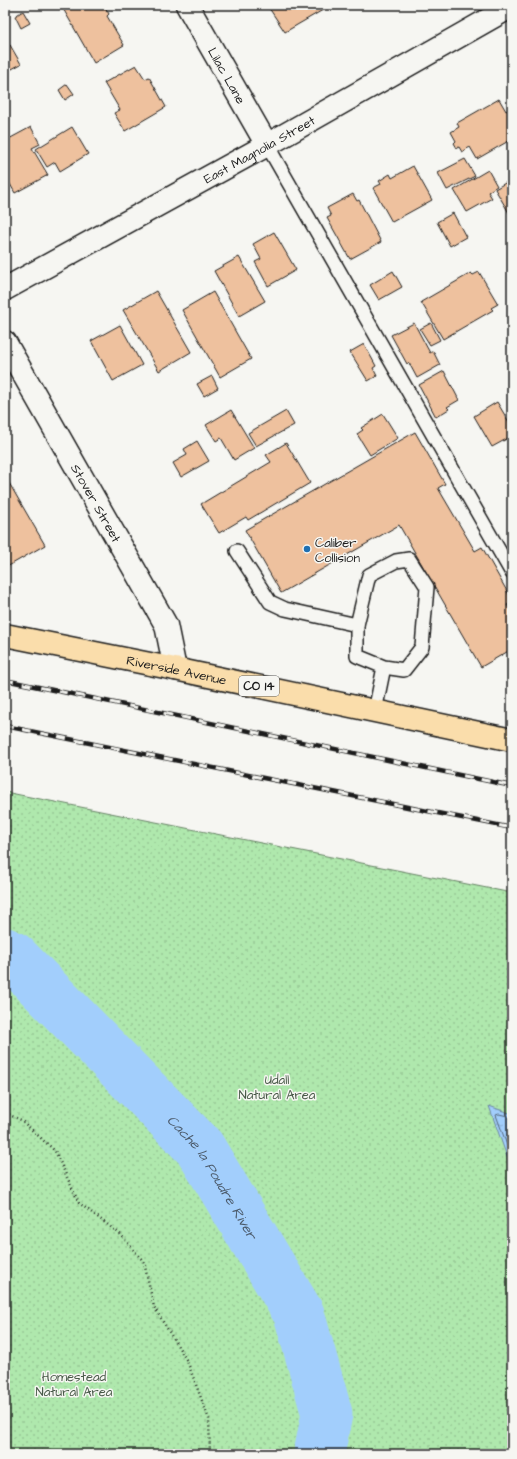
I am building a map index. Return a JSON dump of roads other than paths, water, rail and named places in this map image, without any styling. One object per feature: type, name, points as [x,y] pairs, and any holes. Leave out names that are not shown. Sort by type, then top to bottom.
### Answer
[{"type":"highway","name":"Riverside Avenue","points":[[5,635],[512,740]]},
{"type":"street","name":"Lilac Lane","points":[[188,5],[267,145]]},
{"type":"street","name":"East Magnolia Street","points":[[5,289],[267,145],[512,6]]},
{"type":"street","name":"Stover Street","points":[[5,342],[166,625],[175,669]]},
{"type":"lane","points":[[267,145],[512,573]]},
{"type":"lane","points":[[237,551],[270,602],[285,609],[357,625]]},
{"type":"lane","points":[[409,559],[427,587],[422,647],[404,670],[384,667],[357,656],[357,625],[370,575],[396,561],[409,559]]},
{"type":"lane","points":[[376,711],[384,667]]},
{"type":"water","points":[[489,1106],[512,1114],[512,1171]]},
{"type":"waterway","name":"Cache la Poudre River","points":[[5,953],[13,957],[200,1148],[299,1314],[327,1414],[319,1454]]},
{"type":"railway","points":[[5,680],[512,786]]},
{"type":"railway","points":[[5,726],[512,828]]},
{"type":"place","name":"Caliber Collision","points":[[307,549]]},
{"type":"park label","name":"Udall Natural Area","points":[[277,1086]]},
{"type":"park label","name":"Homestead Natural Area","points":[[74,1384]]}]
